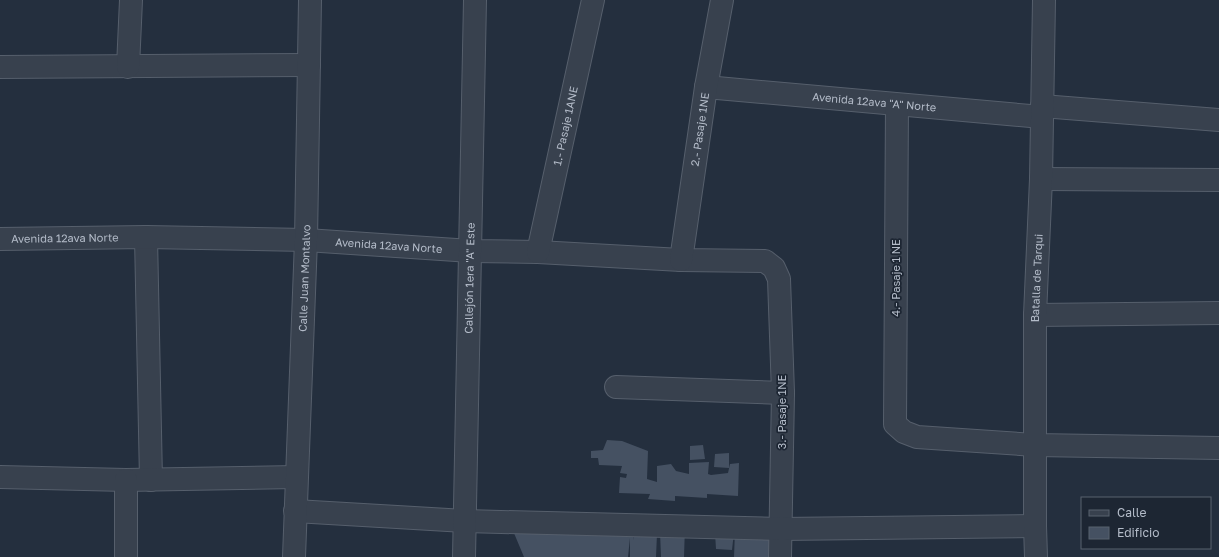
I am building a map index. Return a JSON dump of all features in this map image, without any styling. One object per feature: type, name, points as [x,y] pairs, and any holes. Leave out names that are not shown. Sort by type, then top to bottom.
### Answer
[{"type":"street","points":[[128,67],[131,0]]},
{"type":"street","name":"Calle Juan Montalvo","points":[[294,557],[306,240],[310,0]]},
{"type":"street","name":"Callejón 1era \"A\" Este","points":[[464,557],[475,0]]},
{"type":"street","name":"1.- Pasaje 1ANE","points":[[538,252],[594,0]]},
{"type":"street","name":"2.- Pasaje 1NE","points":[[681,260],[706,87],[722,0]]},
{"type":"street","name":"Batalla de Tarqui","points":[[1036,557],[1035,315],[1042,179],[1044,0]]},
{"type":"street","points":[[0,67],[309,65]]},
{"type":"street","name":"Avenida 12ava \"A\" Norte","points":[[706,87],[897,105],[1219,120]]},
{"type":"street","name":"4.- Pasaje 1 NE","points":[[897,105],[894,424],[904,432],[917,437],[1035,445]]},
{"type":"street","points":[[1042,179],[1219,180]]},
{"type":"street","points":[[146,237],[151,480]]},
{"type":"street","name":"Avenida 12ava Norte","points":[[0,239],[146,237],[306,240],[471,251],[538,252],[681,260],[765,261],[774,268]]},
{"type":"street","name":"3.- Pasaje 1NE","points":[[774,268],[779,278],[783,393],[780,557]]},
{"type":"street","points":[[1035,315],[1219,313]]},
{"type":"street","points":[[616,387],[783,393]]},
{"type":"street","points":[[1035,445],[1219,448]]},
{"type":"street","points":[[0,477],[151,480],[296,477]]},
{"type":"street","points":[[126,480],[126,557]]},
{"type":"street","points":[[295,511],[465,521],[781,529],[1035,526]]},
{"type":"building","points":[[607,440],[622,441],[648,451],[647,479],[657,482],[657,466],[671,464],[676,471],[689,474],[689,463],[709,462],[708,474],[711,475],[728,473],[730,464],[739,463],[738,496],[707,494],[707,498],[675,496],[675,501],[648,499],[650,494],[619,493],[620,477],[626,478],[627,474],[620,473],[622,466],[599,465],[598,458],[591,458],[591,451],[603,450]]},
{"type":"building","points":[[703,445],[705,459],[690,460],[690,446]]},
{"type":"building","points":[[729,453],[729,468],[714,467],[715,454]]},
{"type":"building","points":[[511,526],[631,528],[634,540],[633,533],[657,534],[656,557],[630,557],[630,538],[628,557],[524,557]]},
{"type":"building","points":[[685,526],[684,557],[661,557],[660,532]]},
{"type":"building","points":[[735,530],[770,534],[770,557],[734,557]]},
{"type":"building","points":[[734,532],[732,550],[716,549],[715,533]]}]
